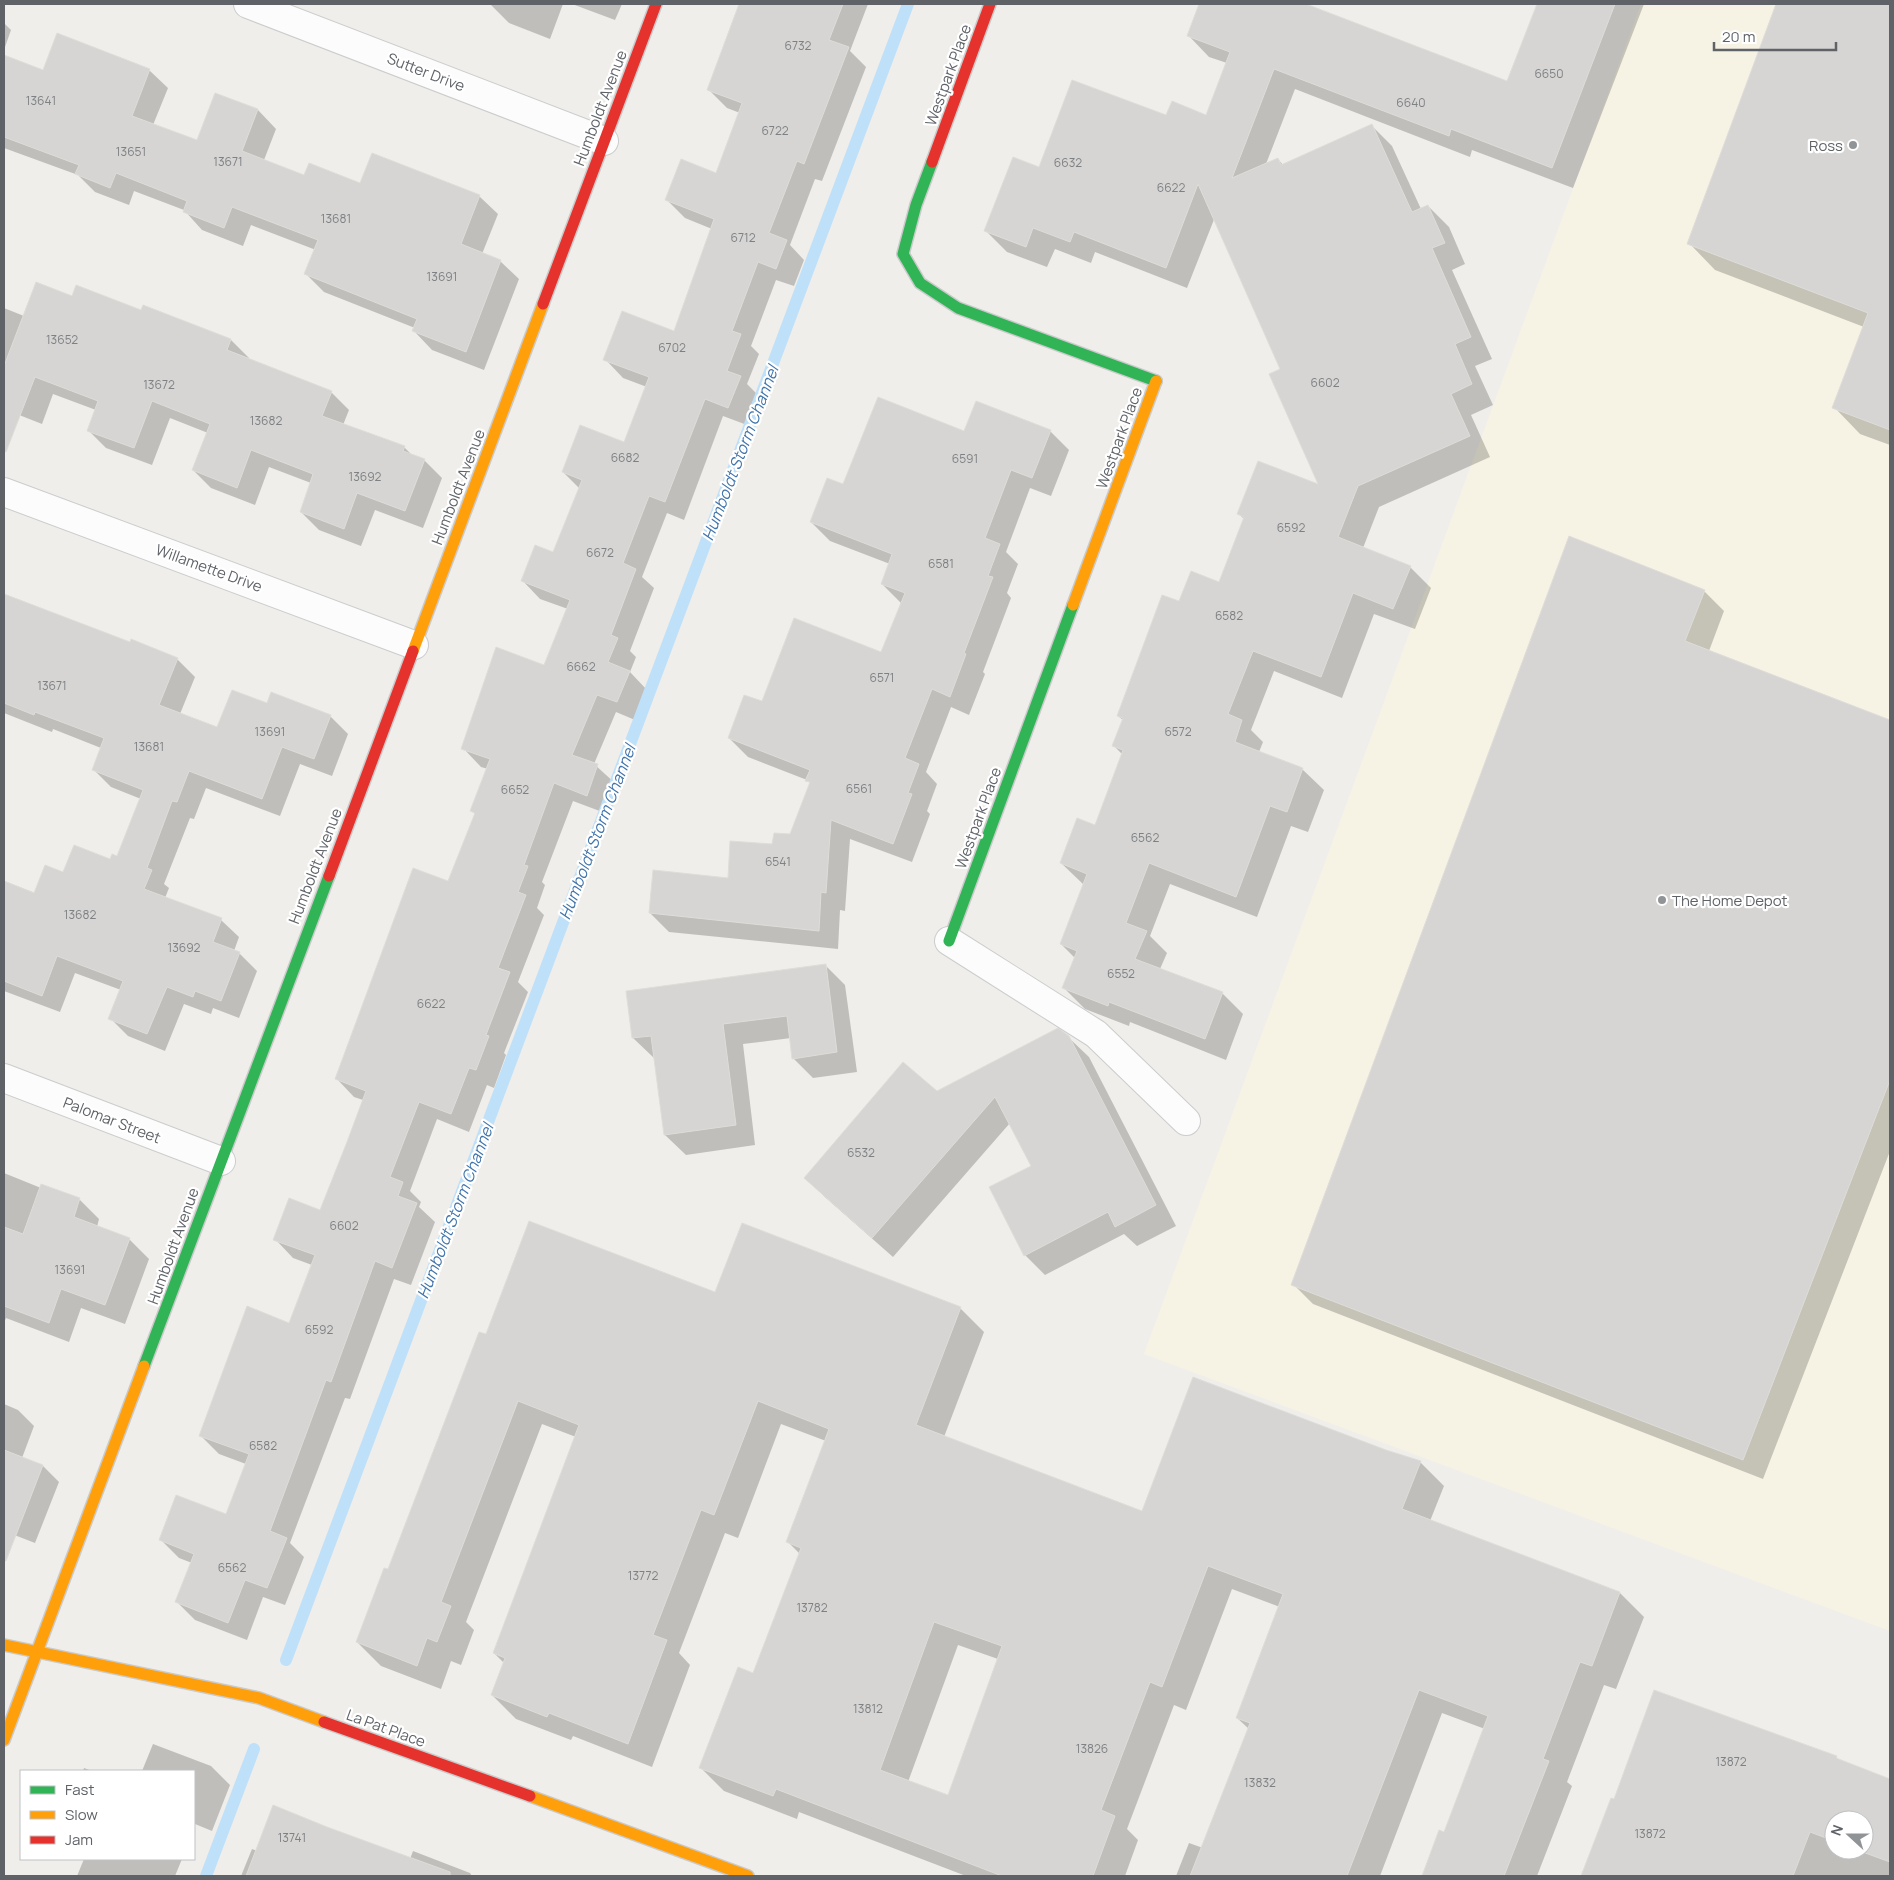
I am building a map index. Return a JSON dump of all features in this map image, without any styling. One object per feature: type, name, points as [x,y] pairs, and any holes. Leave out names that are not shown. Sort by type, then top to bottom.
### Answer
[{"type":"street","name":"Sutter Drive","points":[[248,4],[604,141]]},
{"type":"street","name":"Humboldt Avenue","points":[[4,1740],[656,4]]},
{"type":"street","name":"Westpark Place","points":[[949,941],[1156,382],[958,308],[920,283],[903,254],[916,205],[990,4]]},
{"type":"street","name":"Willamette Drive","points":[[4,492],[414,645]]},
{"type":"street","points":[[949,941],[1096,1034],[1186,1121]]},
{"type":"street","name":"Palomar Street","points":[[4,1078],[221,1161]]},
{"type":"street","name":"La Pat Place","points":[[4,1645],[97,1666],[182,1681],[259,1698],[748,1876]]},
{"type":"shaded area","points":[[1641,4],[1890,4],[1890,1631],[1144,1354]]},
{"type":"building","points":[[739,4],[843,4],[829,40],[849,47],[804,164],[797,161],[769,233],[787,240],[776,269],[758,262],[732,331],[741,334],[727,371],[741,376],[728,408],[705,399],[665,502],[649,496],[623,563],[636,569],[611,635],[618,638],[608,662],[630,671],[617,702],[597,695],[572,755],[598,764],[587,796],[554,783],[524,865],[528,866],[518,892],[526,895],[498,968],[510,972],[486,1035],[489,1036],[476,1070],[469,1068],[451,1114],[419,1102],[390,1177],[403,1182],[398,1196],[417,1203],[392,1268],[375,1261],[331,1382],[326,1380],[270,1531],[287,1538],[267,1588],[245,1580],[228,1623],[175,1602],[194,1554],[159,1540],[176,1495],[226,1514],[249,1454],[199,1436],[247,1306],[289,1323],[315,1255],[273,1240],[289,1198],[320,1210],[347,1142],[366,1091],[335,1079],[413,868],[448,881],[475,813],[470,811],[490,759],[461,749],[496,647],[544,665],[570,600],[521,581],[535,545],[553,552],[582,480],[562,472],[580,425],[624,442],[649,377],[603,360],[622,311],[674,331],[714,219],[665,200],[681,159],[716,173],[742,103],[707,90]]},
{"type":"building","points":[[1199,4],[1306,4],[1507,81],[1537,4],[1615,4],[1552,168],[1451,129],[1449,136],[1274,69],[1232,178],[1278,158],[1281,165],[1372,124],[1412,212],[1428,205],[1445,243],[1432,248],[1471,337],[1455,344],[1472,384],[1451,394],[1470,436],[1358,486],[1338,537],[1411,566],[1393,609],[1353,593],[1321,677],[1253,651],[1228,714],[1242,720],[1235,742],[1303,768],[1287,812],[1270,806],[1236,897],[1149,863],[1126,923],[1147,931],[1135,959],[1223,992],[1205,1039],[1109,1002],[1108,1006],[1062,988],[1077,951],[1060,944],[1087,874],[1060,863],[1077,818],[1095,825],[1123,750],[1112,746],[1123,718],[1117,716],[1162,595],[1179,601],[1191,571],[1219,582],[1244,517],[1237,514],[1258,461],[1318,484],[1269,374],[1280,369],[1198,184],[1166,268],[1074,232],[1070,242],[1033,228],[1026,247],[984,231],[1013,157],[1039,167],[1072,80],[1166,115],[1172,101],[1206,115],[1230,52],[1187,36]]},
{"type":"building","points":[[1776,4],[1890,4],[1890,430],[1832,408],[1868,313],[1687,244]]},
{"type":"building","points":[[57,33],[150,69],[132,116],[197,140],[215,93],[258,109],[242,151],[304,175],[309,163],[360,183],[372,153],[480,195],[461,244],[501,260],[466,352],[412,331],[417,319],[304,274],[318,240],[232,207],[224,228],[183,212],[187,201],[116,173],[110,188],[75,174],[79,165],[4,137],[4,55],[43,70]]},
{"type":"building","points":[[36,282],[72,296],[76,285],[141,310],[143,305],[231,339],[227,350],[332,391],[322,416],[405,446],[403,451],[425,459],[405,511],[357,493],[344,529],[300,512],[313,474],[251,450],[237,488],[192,470],[210,424],[152,401],[134,448],[87,431],[98,401],[35,377],[6,452],[4,451],[4,366]]},
{"type":"building","points":[[878,397],[964,431],[976,401],[1051,430],[1032,478],[1011,470],[985,538],[1000,544],[988,576],[993,577],[964,653],[966,654],[950,697],[932,689],[905,758],[919,764],[908,793],[912,794],[893,844],[831,820],[826,893],[821,892],[819,931],[649,913],[653,870],[728,878],[730,841],[772,844],[774,833],[790,834],[810,782],[805,781],[810,770],[728,738],[744,695],[762,701],[794,618],[881,652],[905,593],[881,584],[892,554],[810,522],[827,478],[843,484]]},
{"type":"building","name":"The Home Depot","points":[[1569,536],[1705,590],[1685,641],[1890,720],[1890,1080],[1743,1460],[1291,1285]]},
{"type":"building","points":[[4,594],[130,642],[131,639],[178,658],[159,705],[217,727],[232,690],[267,703],[271,692],[331,715],[314,759],[282,747],[262,799],[189,771],[177,802],[172,801],[147,868],[152,870],[144,889],[222,918],[213,942],[240,952],[221,1001],[195,991],[193,997],[167,987],[147,1034],[108,1019],[123,981],[57,956],[42,996],[4,981],[4,881],[34,893],[45,865],[63,872],[74,845],[110,859],[112,854],[117,856],[143,790],[92,770],[104,738],[35,712],[34,715],[4,703]]},
{"type":"building","points":[[826,964],[837,1052],[792,1059],[787,1016],[723,1024],[736,1125],[664,1135],[651,1036],[632,1038],[626,991]]},
{"type":"building","points":[[1058,1028],[1069,1036],[1156,1205],[1115,1227],[1108,1212],[1024,1256],[989,1187],[1031,1166],[995,1097],[872,1238],[804,1178],[903,1062],[937,1091]]},
{"type":"building","points":[[41,1184],[80,1198],[74,1217],[130,1238],[105,1305],[61,1289],[49,1323],[4,1306],[4,1227],[23,1234]]},
{"type":"building","points":[[529,1221],[715,1292],[742,1223],[961,1307],[916,1425],[1142,1511],[1193,1377],[1386,1450],[1421,1461],[1402,1509],[1620,1592],[1592,1666],[1580,1662],[1543,1759],[1549,1761],[1504,1876],[1422,1876],[1439,1830],[1444,1832],[1488,1716],[1419,1690],[1347,1876],[1190,1876],[1250,1723],[1236,1718],[1283,1594],[1208,1566],[1162,1687],[1150,1682],[1101,1810],[1115,1816],[1093,1876],[1002,1876],[776,1789],[773,1796],[699,1768],[738,1667],[753,1673],[801,1548],[786,1542],[829,1429],[758,1401],[714,1515],[701,1510],[653,1635],[667,1640],[628,1744],[549,1713],[547,1717],[491,1695],[505,1658],[493,1653],[579,1425],[518,1401],[441,1602],[451,1606],[437,1642],[427,1638],[417,1666],[356,1642],[384,1568],[388,1569],[479,1332],[486,1334]],"holes":[[[934,1622],[1002,1646],[948,1795],[880,1770]]]},
{"type":"building","points":[[4,1450],[43,1465],[6,1561],[4,1561]]},
{"type":"building","points":[[1654,1690],[1837,1756],[1836,1758],[1890,1779],[1890,1862],[1874,1856],[1874,1810],[1824,1810],[1824,1837],[1810,1832],[1793,1876],[1581,1876],[1611,1798],[1614,1799]]},
{"type":"building","points":[[273,1805],[450,1872],[450,1876],[246,1876]]},
{"type":"waterway","name":"Humboldt Storm Channel","points":[[286,1660],[908,4]]},
{"type":"waterway","points":[[206,1876],[254,1749]]},
{"type":"traffic: fast","points":[[932,162],[916,205],[903,254],[920,283],[958,308],[1156,381]]},
{"type":"traffic: fast","points":[[949,941],[1073,605]]},
{"type":"traffic: fast","points":[[144,1366],[329,876]]},
{"type":"traffic: slow","points":[[413,651],[543,304]]},
{"type":"traffic: slow","points":[[1073,605],[1156,381]]},
{"type":"traffic: slow","points":[[4,1740],[144,1366]]},
{"type":"traffic: slow","points":[[4,1645],[259,1698],[324,1722]]},
{"type":"traffic: slow","points":[[530,1796],[748,1876]]},
{"type":"traffic: jam","points":[[543,304],[656,4]]},
{"type":"traffic: jam","points":[[932,162],[990,4]]},
{"type":"traffic: jam","points":[[329,876],[413,651]]},
{"type":"traffic: jam","points":[[324,1722],[530,1796]]},
{"type":"place","name":"Ross","points":[[1853,145]]},
{"type":"place","name":"The Home Depot","points":[[1662,900]]}]
